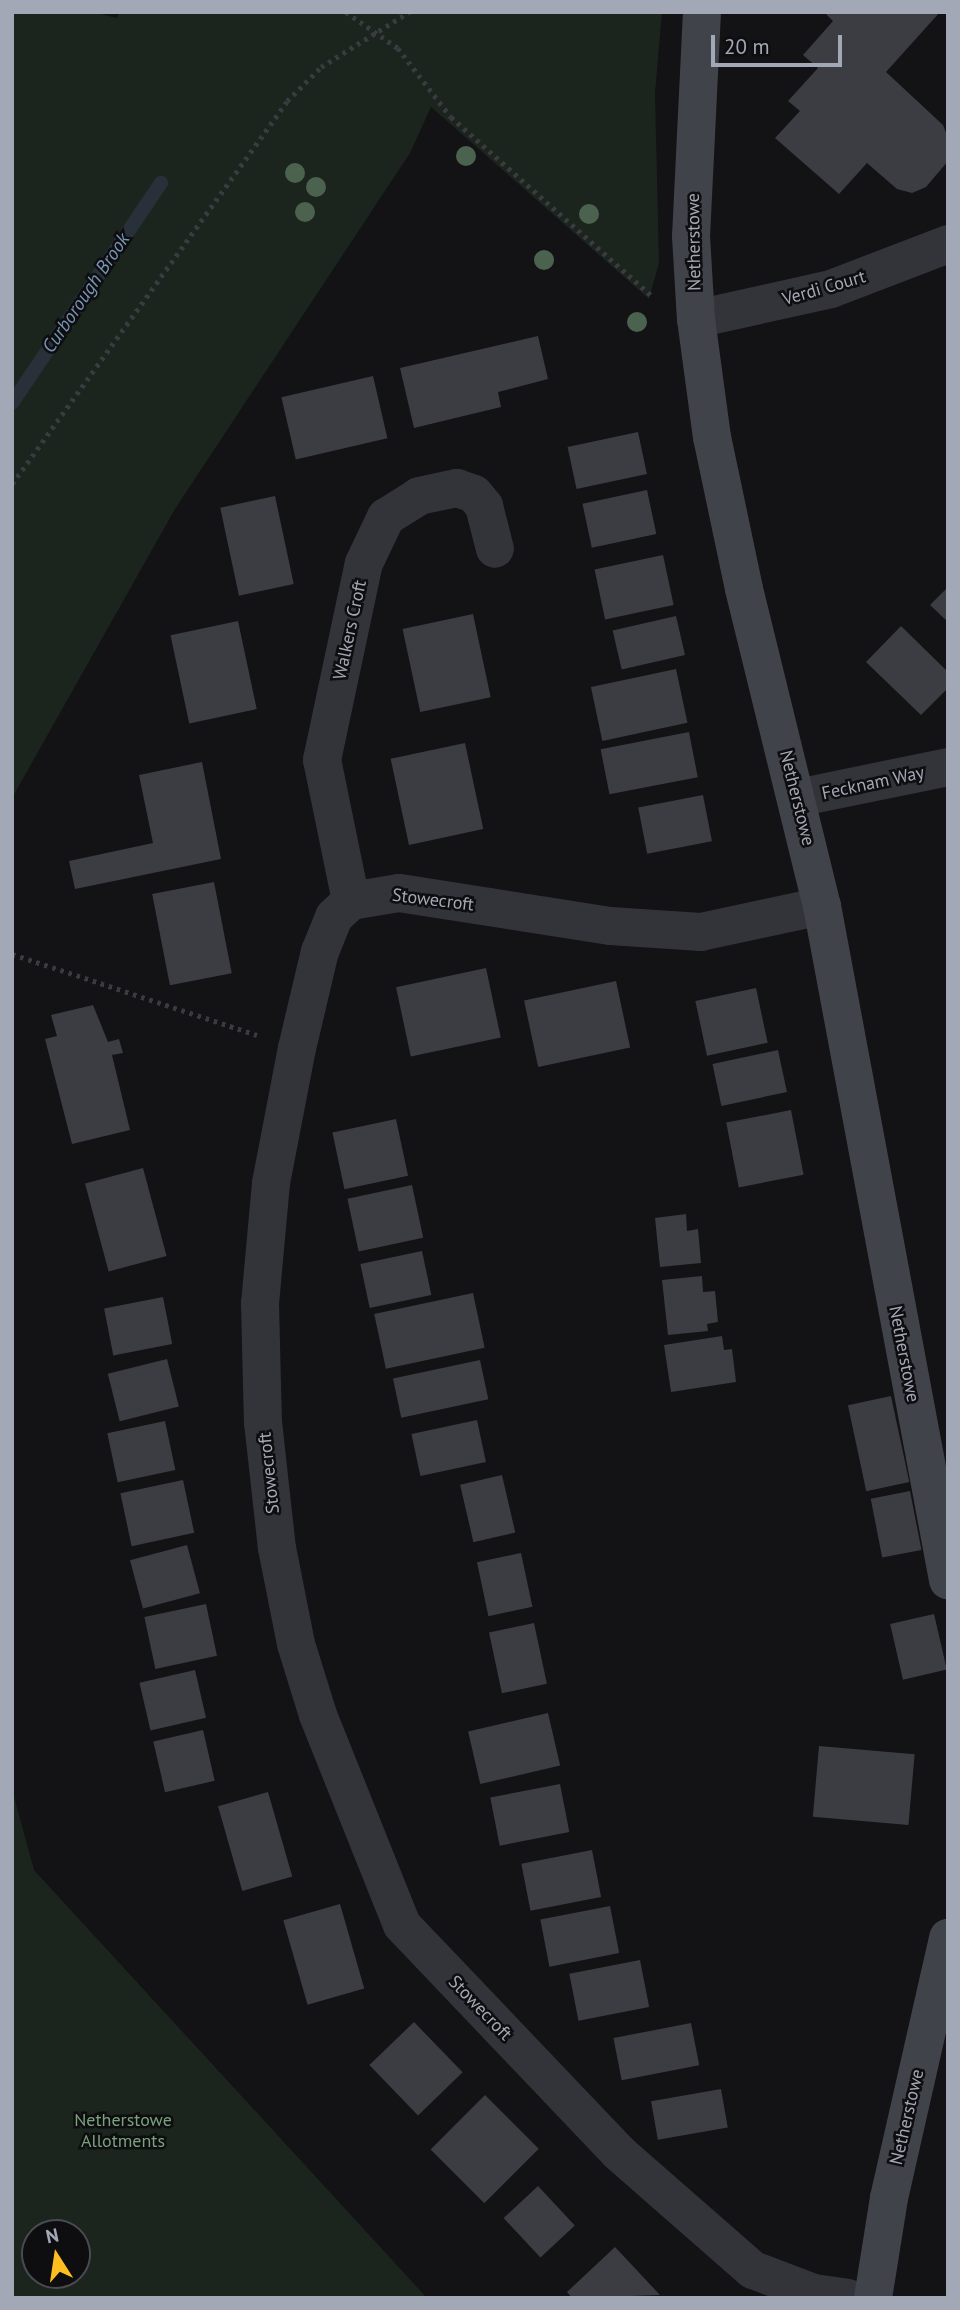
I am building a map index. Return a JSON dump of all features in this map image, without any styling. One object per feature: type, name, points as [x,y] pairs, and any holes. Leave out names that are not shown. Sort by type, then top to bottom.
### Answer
[{"type":"street","name":"Netherstowe","points":[[702,12],[691,236],[697,328],[712,437],[744,589],[822,906],[948,1580]]},
{"type":"street","name":"Verdi Court","points":[[697,328],[831,289],[948,244]]},
{"type":"street","name":"Walkers Croft","points":[[351,901],[322,760],[364,563],[386,517],[419,496],[457,488],[474,494],[484,506],[495,549]]},
{"type":"street","name":"Fecknam Way","points":[[797,798],[948,767]]},
{"type":"street","name":"Stowecroft","points":[[822,906],[701,932],[610,926],[399,893],[351,901],[334,917],[320,951],[297,1048],[271,1183],[260,1303],[263,1422],[277,1548],[296,1644],[317,1715],[402,1925],[618,2152],[753,2270],[814,2292],[848,2298]]},
{"type":"street","name":"Netherstowe","points":[[873,2298],[889,2198],[948,1938]]},
{"type":"path","points":[[346,12],[375,29],[398,48],[451,117],[697,328]]},
{"type":"path","points":[[12,484],[287,101],[321,67],[375,29],[409,12]]},
{"type":"path","points":[[12,954],[297,1048]]},
{"type":"green space","points":[[12,12],[93,12],[117,18],[119,12],[662,12],[655,93],[659,263],[649,299],[431,107],[410,153],[175,509],[12,798]]},
{"type":"green space","name":"Netherstowe Allotments","points":[[12,1789],[34,1870],[427,2298],[12,2298]]},
{"type":"building","points":[[824,12],[940,12],[886,72],[943,125],[948,138],[948,161],[926,187],[912,193],[897,189],[867,163],[839,194],[775,138],[800,111],[788,101],[818,68],[803,55],[833,21]]},
{"type":"building","points":[[538,336],[548,379],[498,392],[501,407],[414,428],[400,368]]},
{"type":"building","points":[[373,376],[387,438],[296,460],[281,397]]},
{"type":"building","points":[[638,432],[647,474],[577,489],[568,447]]},
{"type":"building","points":[[647,490],[656,534],[592,548],[582,504]]},
{"type":"building","points":[[275,496],[294,584],[239,596],[220,508]]},
{"type":"building","points":[[663,555],[674,605],[605,619],[595,570]]},
{"type":"building","points":[[948,587],[948,622],[930,605]]},
{"type":"building","points":[[473,614],[491,697],[420,712],[403,629]]},
{"type":"building","points":[[676,616],[685,655],[622,670],[613,631]]},
{"type":"building","points":[[238,621],[257,709],[189,723],[171,635]]},
{"type":"building","points":[[901,626],[948,672],[948,688],[921,715],[866,662]]},
{"type":"building","points":[[676,669],[687,723],[602,741],[591,687]]},
{"type":"building","points":[[689,732],[698,777],[609,794],[601,749]]},
{"type":"building","points":[[465,743],[483,829],[409,845],[391,759]]},
{"type":"building","points":[[202,762],[221,859],[75,889],[69,861],[153,843],[139,775]]},
{"type":"building","points":[[703,795],[712,841],[647,854],[638,808]]},
{"type":"building","points":[[214,882],[232,973],[170,985],[152,894]]},
{"type":"building","points":[[486,968],[501,1037],[411,1057],[396,987]]},
{"type":"building","points":[[616,981],[630,1048],[538,1067],[524,1001]]},
{"type":"building","points":[[756,988],[768,1043],[707,1056],[695,1001]]},
{"type":"building","points":[[93,1005],[108,1042],[119,1039],[123,1053],[112,1055],[130,1130],[72,1144],[45,1039],[57,1036],[51,1015]]},
{"type":"building","points":[[778,1050],[787,1092],[721,1106],[712,1064]]},
{"type":"building","points":[[791,1110],[804,1175],[739,1187],[726,1123]]},
{"type":"building","points":[[396,1119],[408,1176],[344,1189],[332,1133]]},
{"type":"building","points":[[143,1168],[167,1256],[109,1271],[85,1184]]},
{"type":"building","points":[[412,1185],[423,1238],[359,1252],[347,1199]]},
{"type":"building","points":[[686,1214],[687,1231],[698,1229],[701,1263],[660,1267],[655,1218]]},
{"type":"building","points":[[422,1251],[431,1295],[370,1308],[360,1264]]},
{"type":"building","points":[[702,1276],[703,1292],[715,1291],[718,1322],[707,1324],[708,1331],[668,1335],[662,1280]]},
{"type":"building","points":[[473,1293],[485,1348],[386,1369],[374,1314]]},
{"type":"building","points":[[163,1297],[172,1344],[113,1356],[104,1308]]},
{"type":"building","points":[[722,1336],[724,1350],[732,1349],[736,1382],[671,1392],[664,1345]]},
{"type":"building","points":[[167,1359],[179,1407],[120,1421],[108,1374]]},
{"type":"building","points":[[480,1360],[488,1399],[401,1418],[393,1379]]},
{"type":"building","points":[[891,1396],[909,1482],[866,1491],[848,1405]]},
{"type":"building","points":[[477,1420],[486,1462],[420,1476],[411,1434]]},
{"type":"building","points":[[165,1421],[175,1470],[118,1482],[107,1433]]},
{"type":"building","points":[[502,1475],[515,1532],[473,1542],[460,1485]]},
{"type":"building","points":[[183,1480],[194,1533],[132,1546],[120,1493]]},
{"type":"building","points":[[910,1491],[921,1550],[882,1558],[871,1499]]},
{"type":"building","points":[[187,1545],[200,1593],[143,1609],[130,1560]]},
{"type":"building","points":[[521,1553],[532,1607],[488,1616],[477,1562]]},
{"type":"building","points":[[206,1604],[217,1656],[155,1669],[144,1617]]},
{"type":"building","points":[[934,1614],[947,1670],[903,1680],[890,1624]]},
{"type":"building","points":[[534,1623],[547,1684],[502,1693],[489,1633]]},
{"type":"building","points":[[195,1670],[206,1718],[150,1731],[139,1683]]},
{"type":"building","points":[[548,1713],[560,1766],[480,1784],[468,1731]]},
{"type":"building","points":[[203,1730],[215,1781],[165,1792],[153,1741]]},
{"type":"building","points":[[819,1746],[915,1754],[908,1825],[813,1817]]},
{"type":"building","points":[[560,1784],[569,1832],[500,1846],[490,1798]]},
{"type":"building","points":[[268,1792],[292,1877],[242,1891],[218,1806]]},
{"type":"building","points":[[592,1850],[601,1897],[530,1911],[521,1864]]},
{"type":"building","points":[[340,1904],[364,1989],[308,2005],[283,1920]]},
{"type":"building","points":[[610,1906],[619,1953],[549,1967],[540,1920]]},
{"type":"building","points":[[640,1960],[649,2007],[578,2021],[569,1974]]},
{"type":"building","points":[[414,2022],[463,2072],[418,2115],[369,2065]]},
{"type":"building","points":[[691,2023],[699,2065],[622,2080],[613,2038]]},
{"type":"building","points":[[721,2089],[728,2127],[658,2140],[651,2101]]},
{"type":"building","points":[[485,2095],[539,2149],[484,2203],[431,2149]]},
{"type":"building","points":[[538,2186],[575,2225],[540,2258],[504,2218]]},
{"type":"building","points":[[615,2247],[660,2295],[572,2298],[567,2292]]},
{"type":"waterway","name":"Curborough Brook","points":[[12,403],[161,183]]}]
